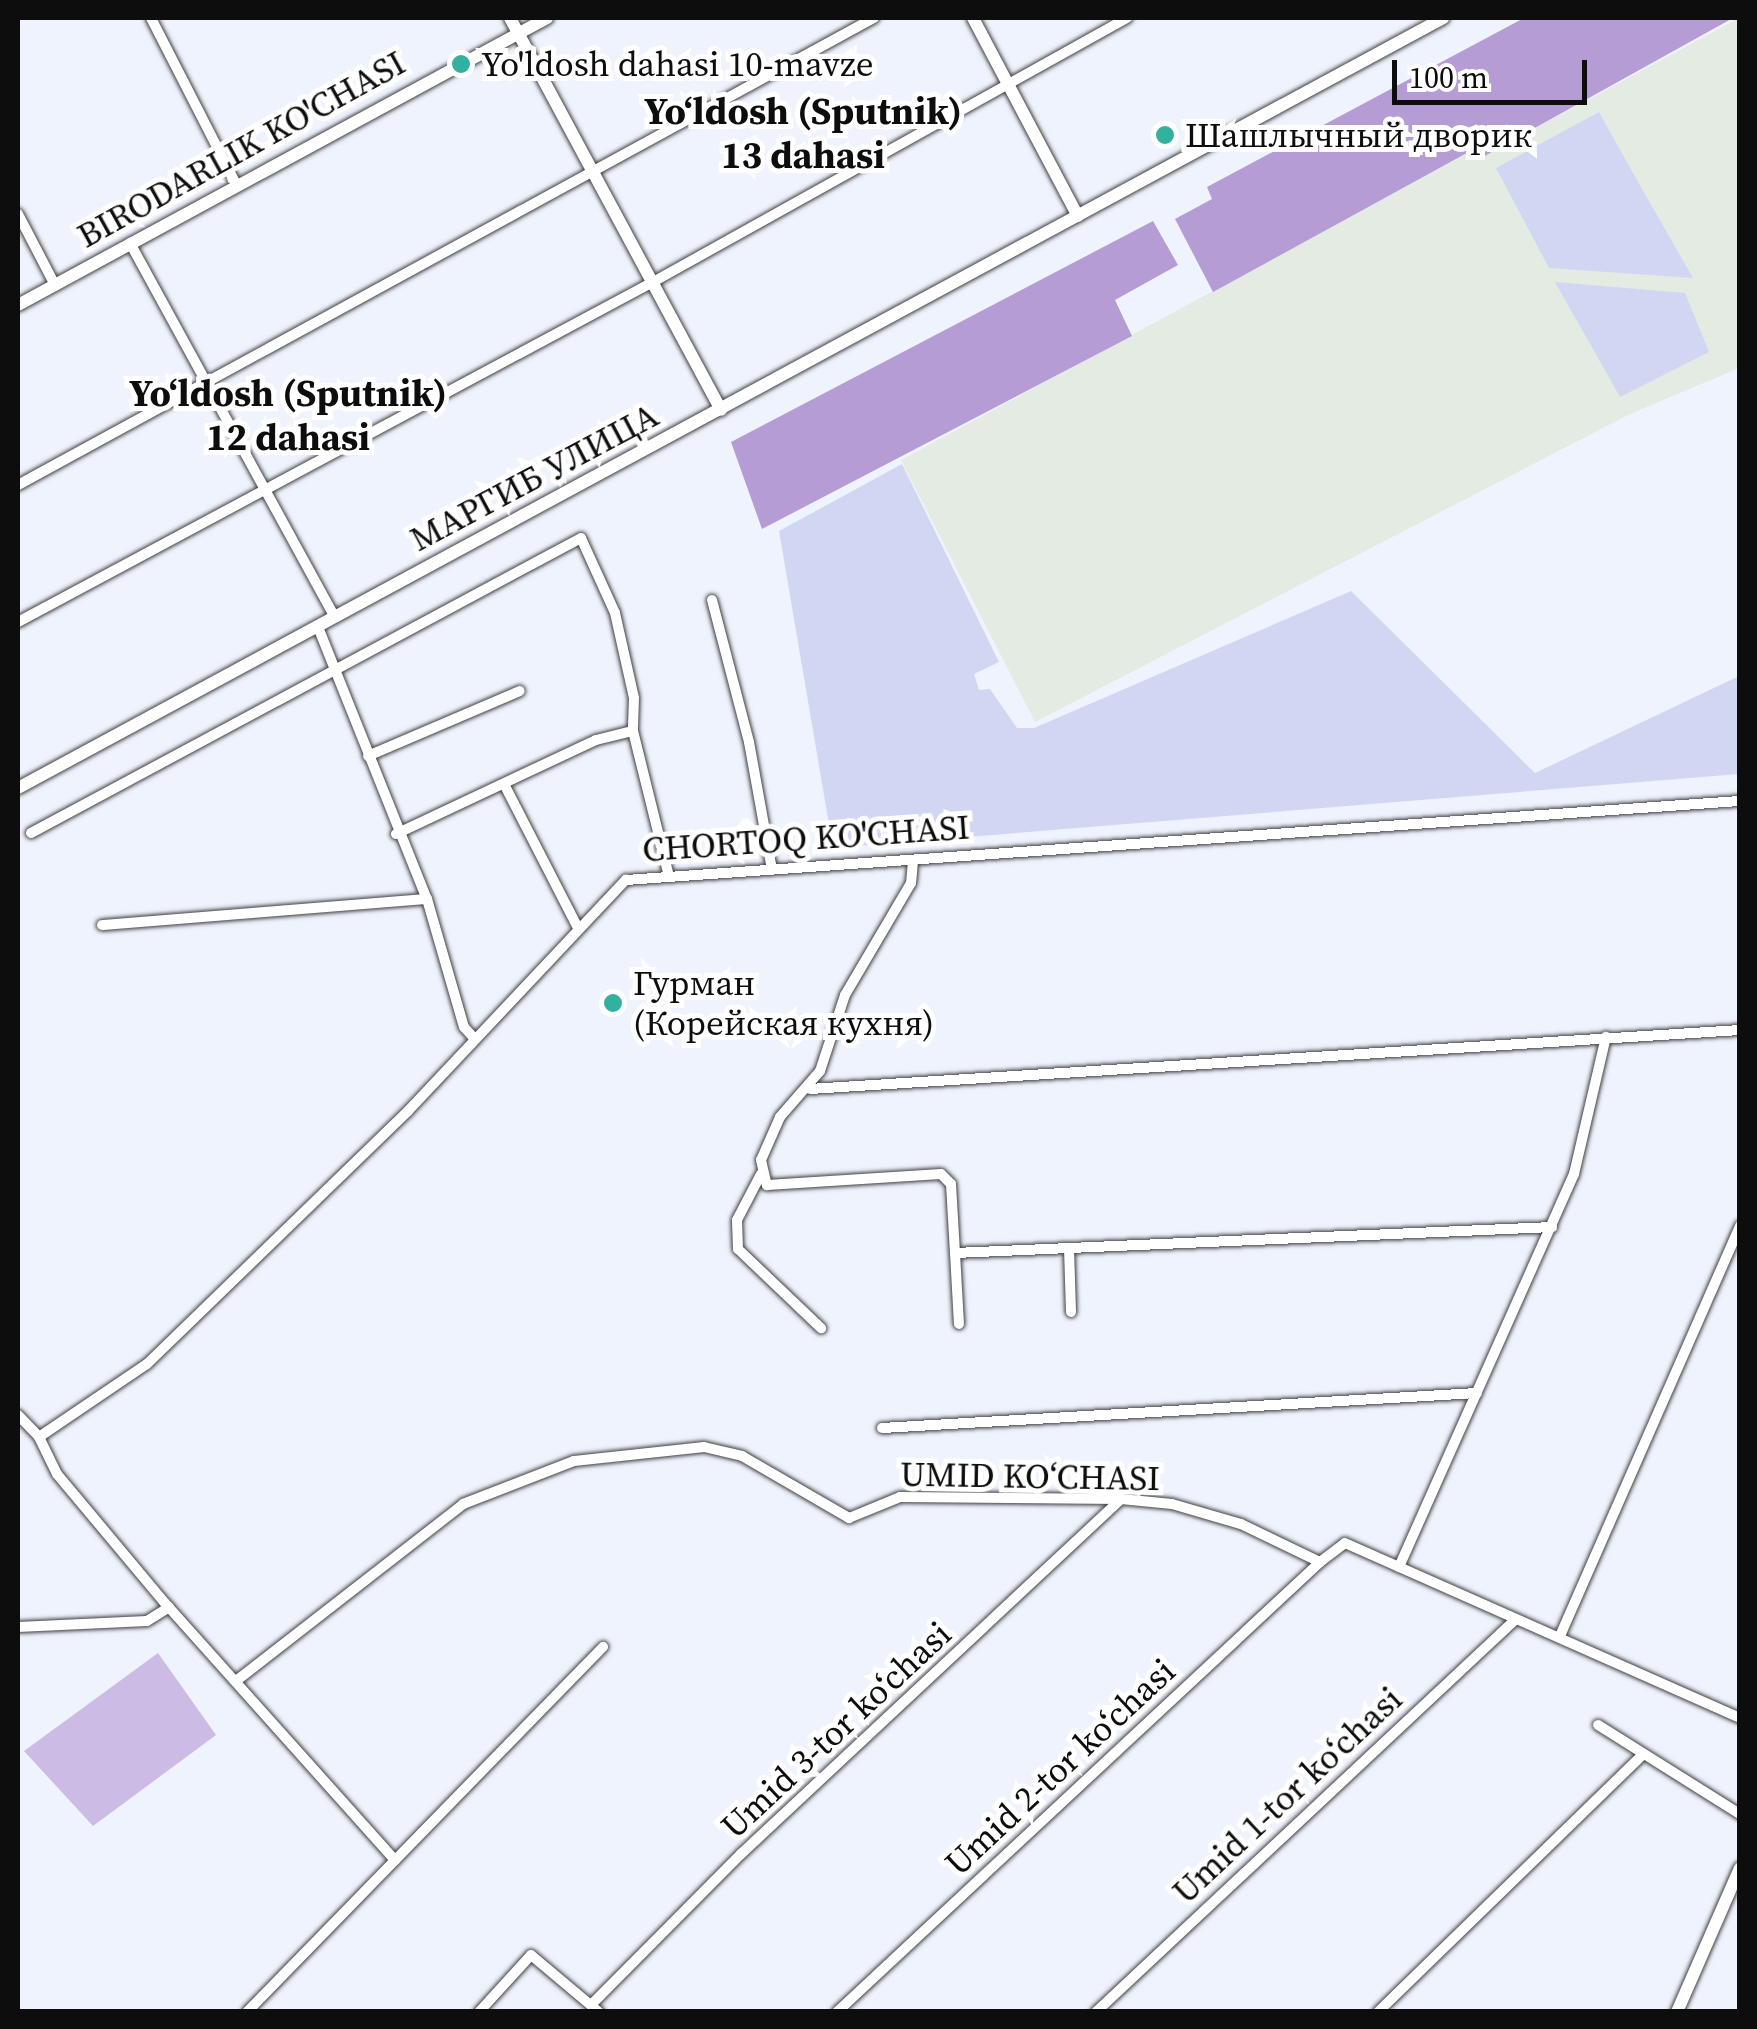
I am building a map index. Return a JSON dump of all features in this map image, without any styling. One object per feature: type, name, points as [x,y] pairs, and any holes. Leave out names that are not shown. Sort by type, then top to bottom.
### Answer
[{"type":"street","points":[[151,18],[236,184]]},
{"type":"street","points":[[510,18],[720,410]]},
{"type":"street","name":"BIRODARLIK KO'CHASI","points":[[18,306],[547,18]]},
{"type":"street","points":[[18,486],[874,18]]},
{"type":"street","points":[[974,18],[1078,216]]},
{"type":"street","points":[[18,622],[653,282],[1127,18]]},
{"type":"street","name":"МАРГИБ УЛИЦА","points":[[18,788],[1443,18]]},
{"type":"street","points":[[18,214],[55,285]]},
{"type":"street","points":[[130,243],[336,617]]},
{"type":"street","points":[[31,833],[580,538],[615,613],[637,720],[634,730],[669,876]]},
{"type":"street","points":[[712,600],[749,742],[772,870]]},
{"type":"street","points":[[318,627],[396,834],[427,899],[464,1027],[474,1038]]},
{"type":"street","points":[[368,756],[520,690]]},
{"type":"street","points":[[396,834],[596,740],[634,730]]},
{"type":"street","points":[[504,784],[577,926]]},
{"type":"street","name":"CHORTOQ KO'CHASI","points":[[39,1437],[147,1364],[474,1038],[577,926],[626,880],[1740,801]]},
{"type":"street","points":[[810,1089],[845,995],[910,883],[913,861]]},
{"type":"street","points":[[102,925],[427,899]]},
{"type":"street","points":[[820,1328],[738,1249],[737,1220],[761,1174],[786,1104],[810,1089],[1740,1030]]},
{"type":"street","points":[[1399,1567],[1552,1228],[1594,1109],[1606,1038]]},
{"type":"street","points":[[761,1174],[774,1187],[941,1174],[952,1184],[958,1324]]},
{"type":"street","points":[[1560,1636],[1740,1226]]},
{"type":"street","points":[[955,1253],[1552,1228]]},
{"type":"street","points":[[1069,1248],[1071,1312]]},
{"type":"street","points":[[882,1428],[1477,1393]]},
{"type":"street","points":[[18,1416],[39,1437],[57,1474],[169,1607],[395,1860]]},
{"type":"street","name":"UMID KO‘CHASI","points":[[236,1682],[463,1504],[574,1461],[724,1448],[848,1518],[900,1497],[1122,1499],[1242,1524],[1320,1562]]},
{"type":"street","name":"Umid 3-tor koʻchasi","points":[[595,2008],[741,1854],[1122,1499]]},
{"type":"street","points":[[1320,1562],[1343,1543],[1740,1718]]},
{"type":"street","name":"Umid 2-tor koʻchasi","points":[[837,2012],[1320,1562]]},
{"type":"street","points":[[18,1626],[146,1621],[169,1607]]},
{"type":"street","name":"Umid 1-tor koʻchasi","points":[[1096,2012],[1516,1620]]},
{"type":"street","points":[[248,2012],[603,1647]]},
{"type":"street","points":[[1598,1725],[1740,1814]]},
{"type":"street","points":[[1378,2012],[1642,1754]]},
{"type":"street","points":[[1677,2012],[1740,1868]]},
{"type":"street","points":[[479,2012],[531,1955],[595,2008]]},
{"type":"shaded area","points":[[1524,18],[1733,18],[1481,158],[1476,148],[1213,292],[1175,219],[1212,199],[1207,187]]},
{"type":"shaded area","points":[[1739,18],[1739,368],[1628,415],[1035,722],[901,460],[1477,148],[1482,157]]},
{"type":"shaded area","points":[[1599,112],[1693,278],[1549,268],[1496,168]]},
{"type":"shaded area","points":[[1153,221],[1178,265],[1115,300],[1132,336],[762,529],[731,442]]},
{"type":"shaded area","points":[[1555,282],[1685,293],[1709,352],[1620,397]]},
{"type":"shaded area","points":[[902,464],[999,662],[974,674],[979,690],[990,689],[1017,728],[1034,728],[1351,591],[1535,773],[1739,676],[1739,774],[833,848],[779,531]]},
{"type":"shaded area","points":[[158,1653],[216,1735],[93,1826],[24,1751]]},
{"type":"place","name":"Yo'ldosh dahasi 10-mavze","points":[[461,64]]},
{"type":"place","name":"Шашлычный дворик","points":[[1165,135]]},
{"type":"place","name":"Гурман (Корейская кухня)","points":[[613,1003]]},
{"type":"district","name":"Yo‘ldosh (Sputnik) 13 dahasi","points":[[803,134]]},
{"type":"district","name":"Yo‘ldosh (Sputnik) 12 dahasi","points":[[288,416]]}]
